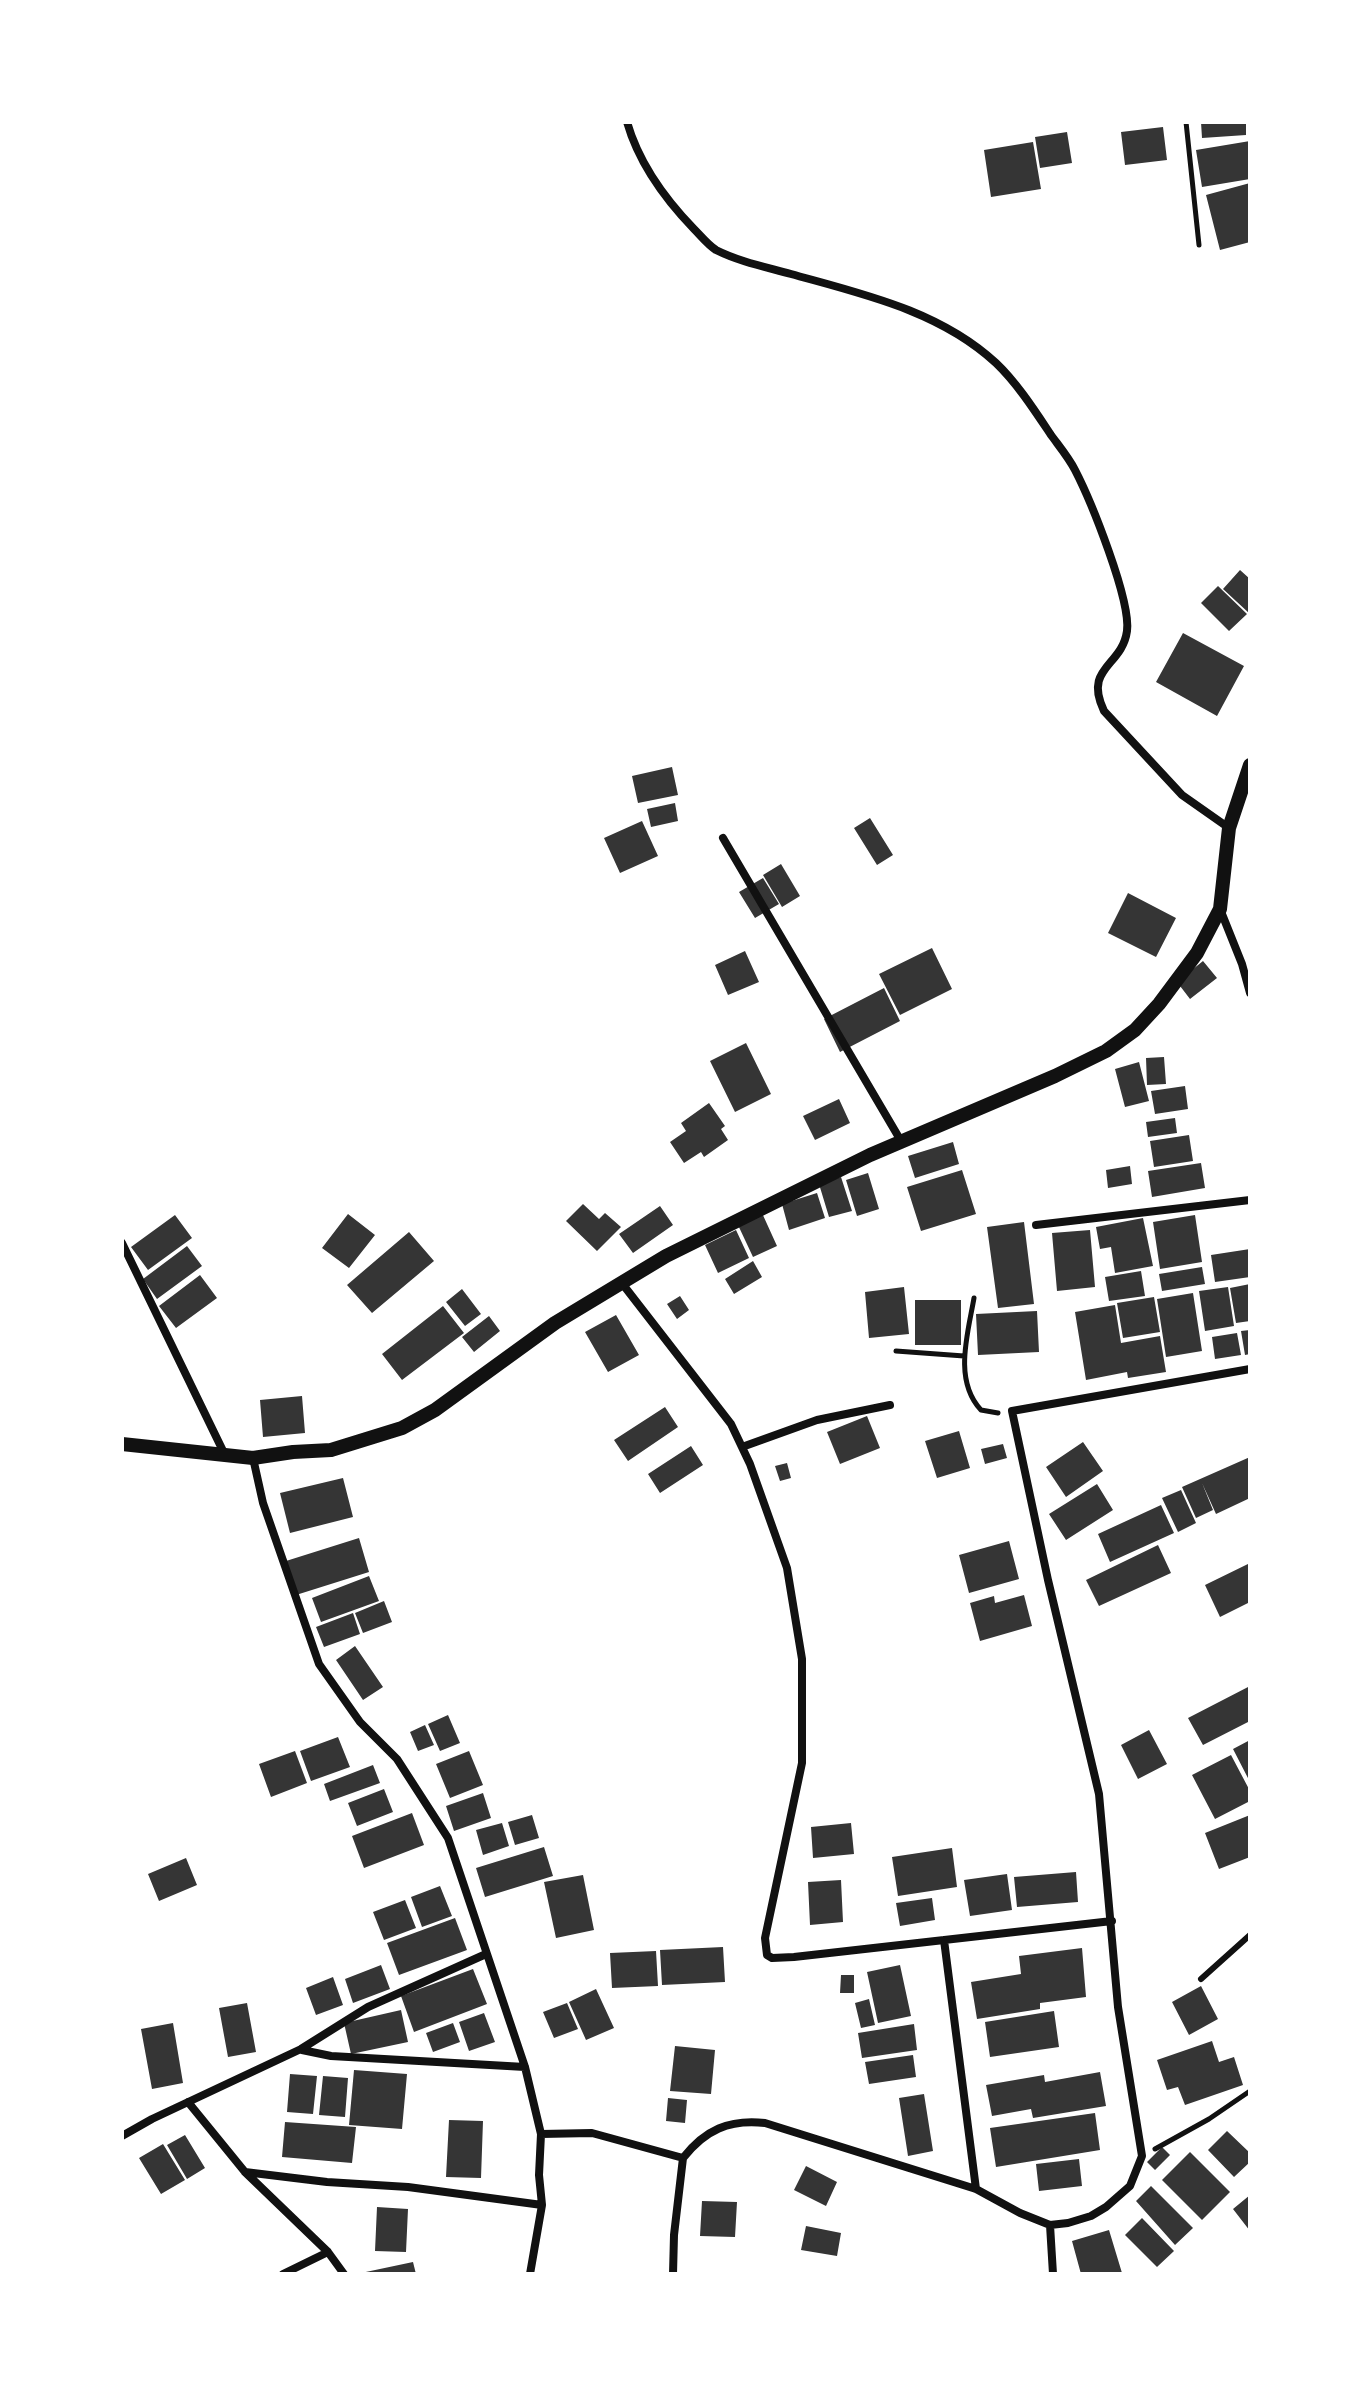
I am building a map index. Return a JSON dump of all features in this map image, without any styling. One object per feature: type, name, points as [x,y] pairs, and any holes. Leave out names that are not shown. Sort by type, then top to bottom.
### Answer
[{"type":"street","points":[[627,122],[644,163],[661,192],[713,248],[743,261],[908,309],[966,339],[997,364],[1031,405],[1075,468],[1118,580],[1128,614],[1127,634],[1121,650],[1101,671],[1097,696],[1104,711],[1182,795],[1229,828]]},
{"type":"street","points":[[122,1444],[253,1458],[331,1450],[402,1428],[435,1410],[555,1323],[666,1256],[901,1141],[1106,1051],[1135,1030],[1159,1004],[1197,953],[1220,909],[1229,828],[1250,765]]},
{"type":"street","points":[[723,838],[901,1141]]},
{"type":"street","points":[[1220,909],[1250,993]]},
{"type":"street","points":[[1036,1225],[1250,1200]]},
{"type":"street","points":[[122,1243],[226,1455]]},
{"type":"street","points":[[621,1282],[731,1424],[787,1568],[802,1659],[802,1763],[764,1948],[772,1958],[794,1957],[1112,1921]]},
{"type":"street","points":[[673,2274],[683,2158],[698,2138],[727,2125],[748,2121],[765,2123],[976,2189],[1050,2225],[1079,2220],[1106,2207],[1130,2186],[1142,2156],[1118,2007],[1099,1794],[1012,1411],[1250,1369]]},
{"type":"street","points":[[742,1447],[817,1420],[890,1405]]},
{"type":"street","points":[[253,1458],[263,1503],[319,1664],[360,1722],[397,1759],[448,1838],[525,2067],[541,2134],[539,2175],[542,2205],[530,2274]]},
{"type":"street","points":[[944,1940],[976,2189]]},
{"type":"street","points":[[122,2136],[301,2049],[368,2007],[486,1954]]},
{"type":"street","points":[[301,2049],[331,2056],[525,2067]]},
{"type":"street","points":[[188,2102],[245,2172],[328,2252],[344,2274]]},
{"type":"street","points":[[541,2134],[592,2133],[683,2158]]},
{"type":"street","points":[[245,2172],[327,2182],[408,2187],[542,2205]]},
{"type":"street","points":[[1050,2225],[1053,2274]]},
{"type":"street","points":[[283,2274],[328,2252]]},
{"type":"lane","points":[[1201,1979],[1250,1935]]},
{"type":"path","points":[[1186,122],[1199,245]]},
{"type":"path","points":[[974,1298],[964,1356],[970,1396],[978,1408],[994,1413],[1012,1411]]},
{"type":"path","points":[[896,1351],[964,1356]]},
{"type":"path","points":[[1142,2156],[1209,2119],[1250,2091]]},
{"type":"building","points":[[1201,122],[1246,122],[1246,135],[1202,138]]},
{"type":"building","points":[[1163,127],[1167,160],[1125,165],[1121,132]]},
{"type":"building","points":[[1067,132],[1072,163],[1040,168],[1035,137]]},
{"type":"building","points":[[1250,141],[1250,179],[1202,187],[1196,150]]},
{"type":"building","points":[[1033,142],[1041,189],[991,197],[984,150]]},
{"type":"building","points":[[1250,183],[1250,242],[1220,250],[1206,195]]},
{"type":"building","points":[[1240,570],[1250,579],[1250,614],[1223,589]]},
{"type":"building","points":[[1218,586],[1247,614],[1229,631],[1201,603]]},
{"type":"building","points":[[1183,633],[1244,666],[1217,716],[1156,682]]},
{"type":"building","points":[[672,767],[678,795],[638,803],[632,776]]},
{"type":"building","points":[[675,803],[678,821],[651,827],[647,809]]},
{"type":"building","points":[[870,818],[893,855],[877,865],[854,828]]},
{"type":"building","points":[[642,821],[658,856],[620,873],[604,838]]},
{"type":"building","points":[[781,864],[800,896],[782,907],[763,875]]},
{"type":"building","points":[[763,878],[779,904],[755,918],[739,892]]},
{"type":"building","points":[[1128,893],[1176,918],[1156,957],[1108,933]]},
{"type":"building","points":[[932,948],[952,989],[900,1015],[879,974]]},
{"type":"building","points":[[745,951],[759,982],[728,995],[715,965]]},
{"type":"building","points":[[1203,961],[1217,978],[1190,999],[1177,982]]},
{"type":"building","points":[[884,988],[900,1021],[840,1052],[824,1019]]},
{"type":"building","points":[[746,1043],[771,1094],[735,1112],[710,1061]]},
{"type":"building","points":[[1164,1057],[1166,1084],[1147,1085],[1146,1058]]},
{"type":"building","points":[[1139,1062],[1149,1101],[1125,1107],[1115,1069]]},
{"type":"building","points":[[1185,1086],[1188,1109],[1155,1114],[1151,1091]]},
{"type":"building","points":[[839,1099],[850,1123],[815,1140],[803,1116]]},
{"type":"building","points":[[709,1103],[725,1126],[721,1129],[728,1140],[704,1157],[701,1152],[684,1163],[670,1142],[686,1131],[681,1123]]},
{"type":"building","points":[[1175,1118],[1177,1133],[1148,1137],[1146,1122]]},
{"type":"building","points":[[1189,1135],[1193,1161],[1154,1167],[1150,1141]]},
{"type":"building","points":[[953,1142],[959,1164],[915,1178],[908,1156]]},
{"type":"building","points":[[1201,1163],[1205,1188],[1152,1197],[1148,1171]]},
{"type":"building","points":[[1130,1166],[1132,1184],[1108,1188],[1106,1170]]},
{"type":"building","points":[[962,1170],[976,1214],[921,1231],[907,1187]]},
{"type":"building","points":[[868,1173],[879,1209],[857,1216],[846,1180]]},
{"type":"building","points":[[841,1177],[852,1211],[829,1217],[819,1184]]},
{"type":"building","points":[[817,1193],[825,1218],[789,1230],[782,1204]]},
{"type":"building","points":[[583,1204],[599,1219],[605,1213],[621,1227],[597,1251],[566,1221]]},
{"type":"building","points":[[660,1206],[673,1225],[633,1253],[619,1234]]},
{"type":"building","points":[[762,1213],[777,1246],[753,1257],[738,1225]]},
{"type":"building","points":[[348,1214],[375,1235],[349,1268],[322,1248]]},
{"type":"building","points":[[175,1215],[192,1238],[148,1270],[131,1247]]},
{"type":"building","points":[[1195,1215],[1202,1262],[1160,1269],[1153,1222]]},
{"type":"building","points":[[1143,1218],[1153,1266],[1115,1273],[1111,1247],[1100,1249],[1096,1227]]},
{"type":"building","points":[[1024,1222],[1034,1304],[998,1308],[987,1227]]},
{"type":"building","points":[[736,1230],[749,1258],[718,1273],[705,1245]]},
{"type":"building","points":[[1090,1230],[1095,1287],[1057,1291],[1052,1233]]},
{"type":"building","points":[[409,1232],[434,1261],[372,1313],[347,1285]]},
{"type":"building","points":[[187,1246],[202,1266],[157,1299],[143,1279]]},
{"type":"building","points":[[1250,1249],[1250,1277],[1215,1282],[1211,1255]]},
{"type":"building","points":[[753,1261],[762,1277],[734,1294],[725,1279]]},
{"type":"building","points":[[1202,1267],[1205,1284],[1162,1291],[1159,1274]]},
{"type":"building","points":[[1141,1271],[1145,1296],[1109,1301],[1105,1277]]},
{"type":"building","points":[[200,1275],[217,1298],[176,1328],[159,1306]]},
{"type":"building","points":[[1250,1284],[1250,1321],[1236,1323],[1230,1288]]},
{"type":"building","points":[[904,1287],[909,1334],[869,1338],[865,1292]]},
{"type":"building","points":[[1228,1287],[1234,1326],[1205,1331],[1199,1291]]},
{"type":"building","points":[[462,1289],[481,1314],[465,1326],[446,1302]]},
{"type":"building","points":[[1193,1293],[1202,1351],[1166,1357],[1157,1299]]},
{"type":"building","points":[[680,1296],[689,1310],[677,1319],[667,1304]]},
{"type":"building","points":[[1154,1297],[1160,1332],[1123,1338],[1117,1303]]},
{"type":"building","points":[[915,1300],[961,1300],[961,1345],[915,1345]]},
{"type":"building","points":[[1115,1305],[1121,1343],[1160,1336],[1166,1372],[1128,1378],[1127,1372],[1086,1380],[1075,1312]]},
{"type":"building","points":[[443,1306],[464,1333],[402,1380],[382,1354]]},
{"type":"building","points":[[1037,1311],[1039,1352],[978,1355],[976,1314]]},
{"type":"building","points":[[616,1315],[639,1355],[608,1372],[585,1332]]},
{"type":"building","points":[[489,1316],[500,1331],[474,1352],[462,1337]]},
{"type":"building","points":[[1250,1330],[1250,1354],[1245,1355],[1241,1331]]},
{"type":"building","points":[[1237,1333],[1241,1355],[1215,1359],[1212,1337]]},
{"type":"building","points":[[302,1396],[305,1433],[263,1437],[260,1400]]},
{"type":"building","points":[[665,1407],[678,1427],[628,1461],[614,1440]]},
{"type":"building","points":[[867,1416],[880,1448],[840,1464],[827,1432]]},
{"type":"building","points":[[959,1431],[970,1468],[937,1478],[925,1441]]},
{"type":"building","points":[[1083,1442],[1103,1471],[1066,1497],[1046,1467]]},
{"type":"building","points":[[1003,1444],[1007,1458],[985,1464],[981,1449]]},
{"type":"building","points":[[691,1446],[703,1465],[660,1493],[648,1474]]},
{"type":"building","points":[[1250,1457],[1250,1498],[1216,1514],[1202,1483],[1213,1510],[1196,1518],[1182,1487]]},
{"type":"building","points":[[787,1463],[791,1478],[780,1481],[775,1466]]},
{"type":"building","points":[[343,1478],[353,1517],[290,1533],[280,1493]]},
{"type":"building","points":[[1097,1484],[1113,1510],[1066,1540],[1049,1514]]},
{"type":"building","points":[[1181,1490],[1196,1523],[1178,1532],[1162,1498]]},
{"type":"building","points":[[1161,1505],[1174,1533],[1110,1562],[1098,1534]]},
{"type":"building","points":[[359,1538],[369,1572],[296,1595],[286,1561]]},
{"type":"building","points":[[1009,1541],[1019,1579],[969,1593],[959,1555]]},
{"type":"building","points":[[1158,1545],[1171,1573],[1099,1606],[1086,1580]]},
{"type":"building","points":[[1250,1563],[1250,1602],[1220,1617],[1205,1585]]},
{"type":"building","points":[[369,1576],[379,1601],[321,1622],[312,1598]]},
{"type":"building","points":[[1024,1595],[1032,1626],[980,1641],[970,1603],[994,1596],[995,1603]]},
{"type":"building","points":[[384,1601],[392,1622],[363,1633],[355,1613]]},
{"type":"building","points":[[353,1613],[360,1634],[324,1647],[316,1627]]},
{"type":"building","points":[[355,1646],[383,1687],[363,1700],[336,1660]]},
{"type":"building","points":[[1250,1686],[1250,1721],[1203,1745],[1188,1718]]},
{"type":"building","points":[[448,1715],[460,1743],[440,1751],[428,1724]]},
{"type":"building","points":[[425,1725],[434,1745],[418,1751],[410,1732]]},
{"type":"building","points":[[1149,1730],[1167,1764],[1138,1779],[1121,1745]]},
{"type":"building","points":[[338,1737],[350,1767],[311,1781],[300,1751]]},
{"type":"building","points":[[1250,1740],[1250,1782],[1233,1749]]},
{"type":"building","points":[[295,1751],[307,1783],[271,1797],[259,1764]]},
{"type":"building","points":[[469,1751],[483,1785],[450,1798],[436,1764]]},
{"type":"building","points":[[1231,1755],[1250,1791],[1250,1801],[1215,1819],[1192,1775]]},
{"type":"building","points":[[373,1765],[380,1783],[330,1801],[324,1784]]},
{"type":"building","points":[[384,1789],[393,1812],[357,1826],[348,1803]]},
{"type":"building","points":[[483,1793],[491,1818],[454,1831],[446,1806]]},
{"type":"building","points":[[412,1813],[424,1845],[364,1868],[352,1836]]},
{"type":"building","points":[[532,1815],[539,1838],[515,1845],[508,1822]]},
{"type":"building","points":[[1250,1815],[1250,1857],[1219,1869],[1205,1833]]},
{"type":"building","points":[[502,1823],[509,1846],[483,1855],[476,1830]]},
{"type":"building","points":[[851,1823],[854,1854],[813,1858],[811,1827]]},
{"type":"building","points":[[544,1847],[553,1876],[485,1897],[476,1868]]},
{"type":"building","points":[[952,1848],[957,1887],[898,1896],[892,1857]]},
{"type":"building","points":[[186,1858],[197,1885],[159,1901],[148,1874]]},
{"type":"building","points":[[1076,1872],[1078,1902],[1017,1907],[1014,1877]]},
{"type":"building","points":[[1007,1874],[1012,1910],[970,1916],[964,1880]]},
{"type":"building","points":[[583,1875],[594,1930],[556,1938],[544,1882]]},
{"type":"building","points":[[841,1880],[843,1922],[810,1925],[808,1882]]},
{"type":"building","points":[[440,1886],[452,1916],[422,1927],[411,1897]]},
{"type":"building","points":[[932,1898],[935,1920],[900,1926],[896,1903]]},
{"type":"building","points":[[405,1900],[416,1928],[384,1940],[373,1912]]},
{"type":"building","points":[[455,1918],[467,1950],[399,1975],[387,1943]]},
{"type":"building","points":[[723,1947],[725,1982],[662,1985],[660,1950]]},
{"type":"building","points":[[1082,1948],[1086,1997],[1040,2003],[1040,2009],[977,2019],[971,1982],[1021,1974],[1019,1956]]},
{"type":"building","points":[[656,1951],[658,1986],[612,1988],[610,1953]]},
{"type":"building","points":[[381,1965],[390,1989],[353,2003],[345,1979]]},
{"type":"building","points":[[900,1965],[911,2016],[878,2023],[867,1972]]},
{"type":"building","points":[[473,1969],[487,2004],[414,2032],[401,1996]]},
{"type":"building","points":[[841,1975],[854,1975],[854,1993],[840,1993]]},
{"type":"building","points":[[333,1977],[343,2005],[316,2015],[306,1988]]},
{"type":"building","points":[[1201,1986],[1218,2019],[1189,2035],[1172,2002]]},
{"type":"building","points":[[596,1989],[614,2028],[586,2040],[569,2002]]},
{"type":"building","points":[[869,1999],[875,2025],[861,2028],[855,2003]]},
{"type":"building","points":[[247,2003],[256,2052],[228,2057],[219,2008]]},
{"type":"building","points":[[567,2003],[578,2029],[554,2038],[543,2012]]},
{"type":"building","points":[[401,2010],[408,2042],[351,2054],[344,2023]]},
{"type":"building","points":[[1054,2011],[1059,2047],[990,2057],[985,2022]]},
{"type":"building","points":[[484,2013],[495,2042],[469,2051],[459,2022]]},
{"type":"building","points":[[173,2023],[183,2083],[152,2089],[141,2029]]},
{"type":"building","points":[[453,2023],[460,2042],[433,2052],[426,2033]]},
{"type":"building","points":[[914,2024],[917,2050],[862,2058],[858,2033]]},
{"type":"building","points":[[1212,2041],[1219,2062],[1234,2057],[1243,2085],[1185,2105],[1178,2087],[1167,2090],[1157,2060]]},
{"type":"building","points":[[675,2046],[715,2050],[711,2094],[670,2091]]},
{"type":"building","points":[[913,2055],[916,2077],[869,2084],[865,2062]]},
{"type":"building","points":[[354,2070],[407,2074],[402,2129],[349,2125]]},
{"type":"building","points":[[1100,2072],[1106,2106],[1033,2118],[1031,2109],[992,2116],[986,2085],[1044,2075],[1045,2082]]},
{"type":"building","points":[[290,2074],[317,2076],[313,2114],[287,2112]]},
{"type":"building","points":[[323,2076],[348,2078],[345,2117],[319,2115]]},
{"type":"building","points":[[924,2094],[933,2151],[908,2156],[899,2098]]},
{"type":"building","points":[[668,2098],[687,2100],[685,2123],[666,2121]]},
{"type":"building","points":[[1095,2113],[1100,2150],[996,2167],[990,2128]]},
{"type":"building","points":[[449,2120],[483,2121],[481,2178],[446,2177]]},
{"type":"building","points":[[285,2122],[356,2127],[352,2163],[282,2157]]},
{"type":"building","points":[[1227,2131],[1250,2153],[1250,2162],[1234,2177],[1208,2150]]},
{"type":"building","points":[[185,2135],[205,2168],[187,2179],[167,2145]]},
{"type":"building","points":[[163,2144],[185,2180],[161,2194],[139,2158]]},
{"type":"building","points":[[1162,2147],[1170,2155],[1155,2170],[1147,2162]]},
{"type":"building","points":[[1190,2152],[1230,2192],[1202,2220],[1162,2180]]},
{"type":"building","points":[[1079,2159],[1082,2186],[1039,2191],[1036,2164]]},
{"type":"building","points":[[806,2166],[837,2182],[826,2206],[794,2190]]},
{"type":"building","points":[[1151,2186],[1193,2228],[1175,2245],[1136,2201]]},
{"type":"building","points":[[1250,2195],[1250,2231],[1233,2209]]},
{"type":"building","points":[[702,2201],[737,2202],[735,2237],[700,2236]]},
{"type":"building","points":[[377,2207],[408,2209],[406,2252],[375,2251]]},
{"type":"building","points":[[1142,2218],[1174,2251],[1157,2267],[1125,2235]]},
{"type":"building","points":[[806,2226],[841,2233],[837,2256],[801,2250]]},
{"type":"building","points":[[1109,2230],[1122,2273],[1081,2274],[1072,2241]]},
{"type":"building","points":[[413,2262],[416,2274],[361,2274],[361,2273]]}]
